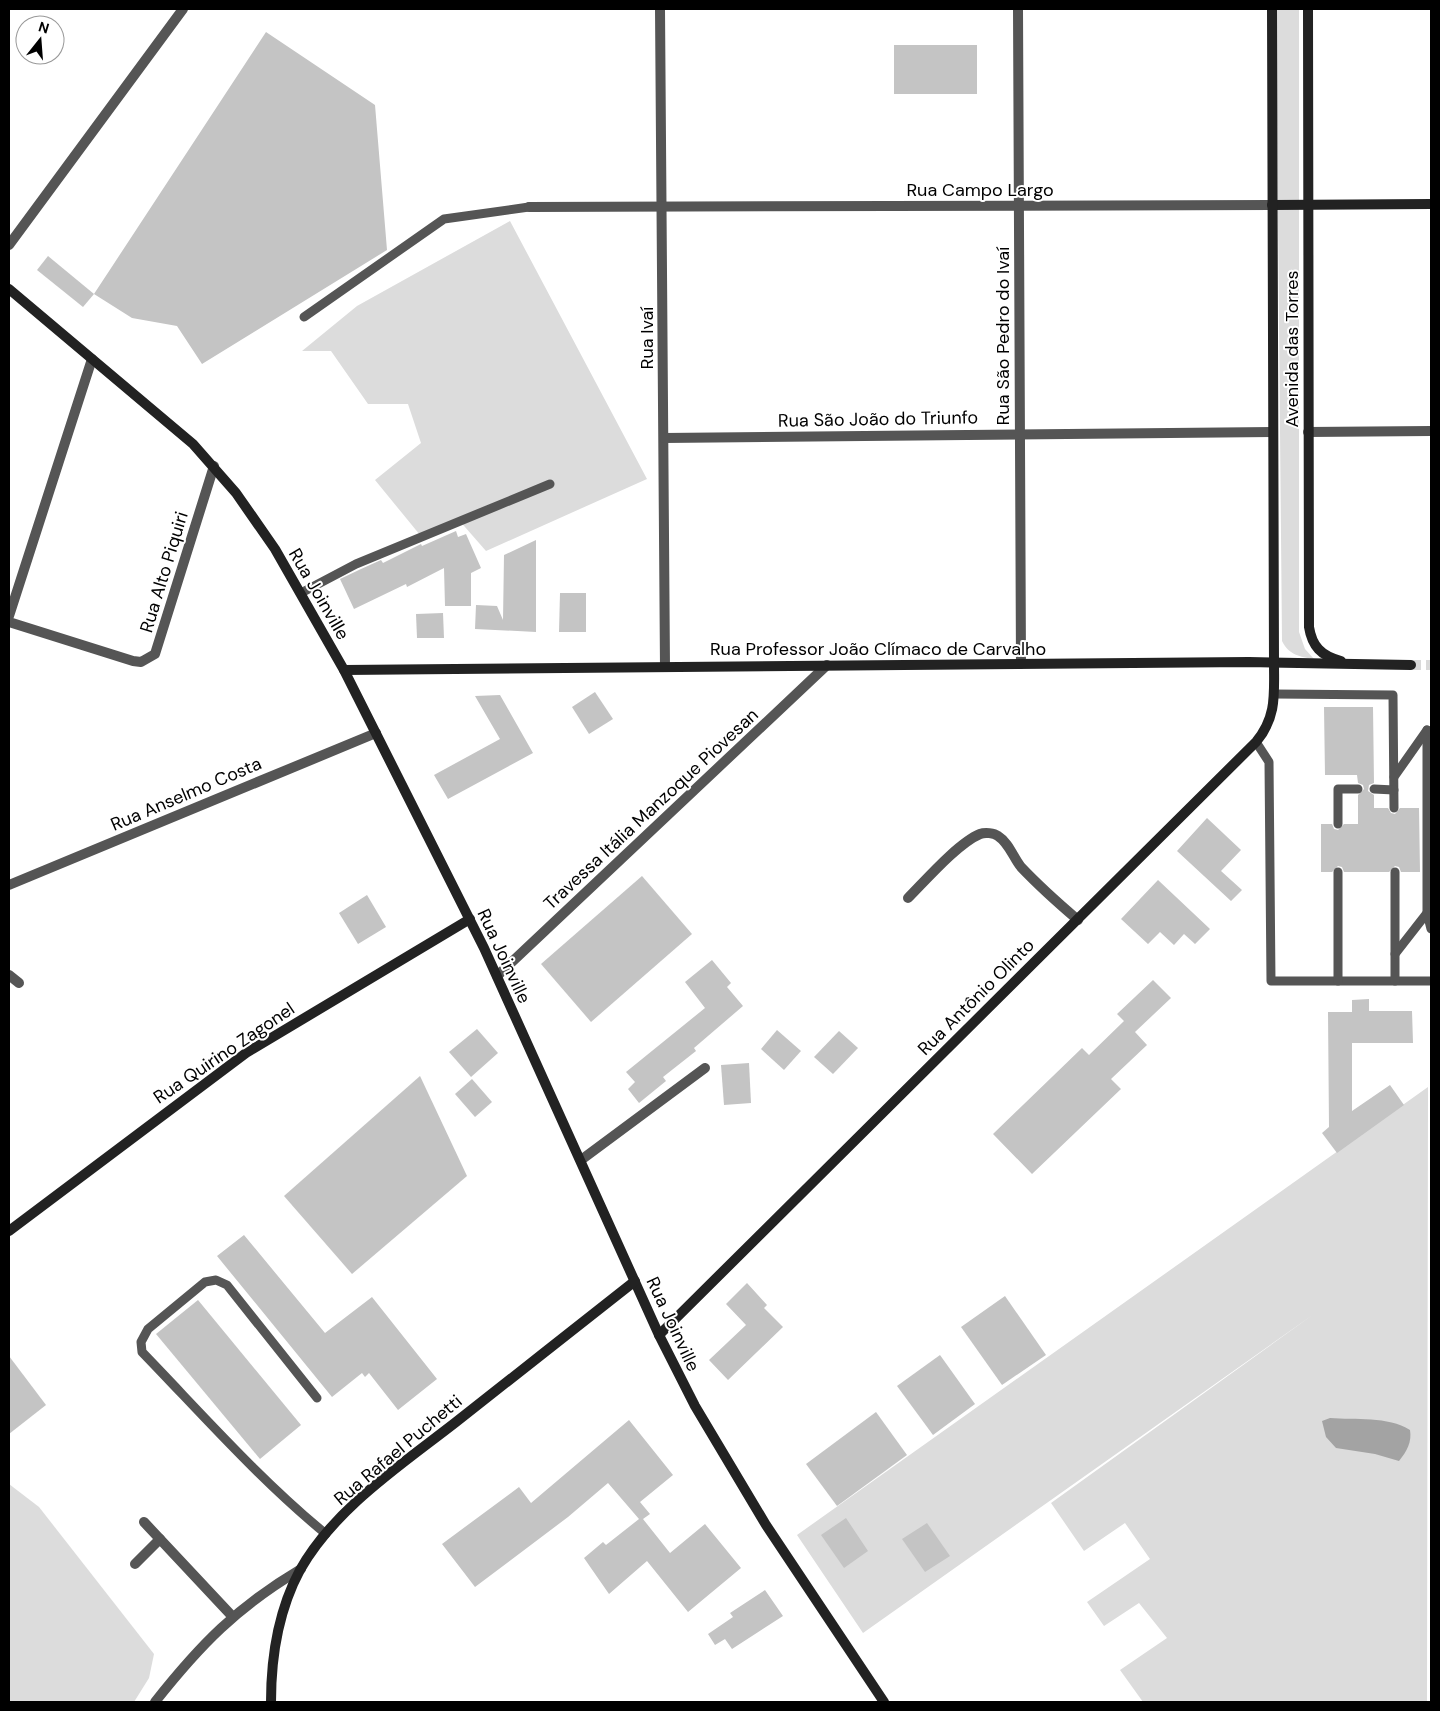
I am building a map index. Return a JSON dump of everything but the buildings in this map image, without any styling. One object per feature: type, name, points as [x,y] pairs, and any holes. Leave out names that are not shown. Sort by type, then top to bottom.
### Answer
[{"type":"main road","name":"Avenida das Torres","points":[[1272,9],[1274,663]]},
{"type":"main road","name":"Avenida das Torres","points":[[1308,9],[1308,627],[1316,647],[1325,655],[1351,664]]},
{"type":"main road","name":"Rua Campo Largo","points":[[1272,205],[1431,204]]},
{"type":"main road","name":"Rua Joinville","points":[[9,289],[168,421],[214,466],[256,520],[301,593],[344,670],[470,919],[659,1335],[695,1406],[738,1480],[884,1702]]},
{"type":"main road","name":"Rua Professor João Clímaco de Carvalho","points":[[344,670],[1021,664],[1274,663],[1411,665]]},
{"type":"main road","name":"Rua Antônio Olinto","points":[[659,1335],[1256,742],[1270,720],[1274,694],[1274,663]]},
{"type":"main road","name":"Rua Quirino Zagonel","points":[[9,1231],[246,1053],[470,919]]},
{"type":"main road","name":"Rua Rafael Puchetti","points":[[271,1702],[273,1650],[280,1621],[301,1569],[326,1534],[378,1484],[635,1281]]},
{"type":"street","points":[[9,245],[184,9]]},
{"type":"street","name":"Rua Ivaí","points":[[660,9],[665,667]]},
{"type":"street","name":"Rua São Pedro do Ivaí","points":[[1018,9],[1021,664]]},
{"type":"street","name":"Rua Campo Largo","points":[[529,207],[1272,205]]},
{"type":"street","points":[[9,616],[92,359]]},
{"type":"street","points":[[1308,432],[1431,431]]},
{"type":"street","name":"Rua São João do Triunfo","points":[[664,438],[1273,432]]},
{"type":"street","name":"Rua Alto Piquiri","points":[[9,622],[133,661],[141,662],[155,654],[214,466]]},
{"type":"street","name":"Travessa Itália Manzoque Piovesan","points":[[497,976],[827,666]]},
{"type":"street","name":"Rua Anselmo Costa","points":[[9,885],[376,733]]},
{"type":"street","points":[[908,898],[967,843],[980,834],[989,833],[997,835],[1005,842],[1019,864],[1033,880],[1078,920]]},
{"type":"street","points":[[9,975],[19,984]]},
{"type":"street","points":[[581,1160],[705,1068]]},
{"type":"street","points":[[144,1522],[232,1616]]},
{"type":"street","points":[[135,1564],[160,1539]]},
{"type":"street","points":[[155,1702],[178,1673],[232,1616],[266,1590],[301,1569]]},
{"type":"lane","points":[[304,317],[444,219],[529,207]]},
{"type":"lane","points":[[301,593],[356,564],[550,484]]},
{"type":"lane","points":[[1274,694],[1393,695],[1394,808]]},
{"type":"lane","points":[[1394,778],[1429,728]]},
{"type":"lane","points":[[1429,728],[1427,914],[1431,928]]},
{"type":"lane","points":[[1256,742],[1269,762],[1272,981],[1431,981]]},
{"type":"lane","points":[[1338,824],[1338,789],[1358,789]]},
{"type":"lane","points":[[1374,790],[1394,790]]},
{"type":"lane","points":[[1338,872],[1338,981]]},
{"type":"lane","points":[[1394,872],[1395,981]]},
{"type":"lane","points":[[1395,954],[1427,914]]},
{"type":"lane","points":[[317,1398],[227,1285],[216,1280],[205,1282],[148,1329],[141,1342],[142,1352],[246,1460],[288,1502],[326,1534]]},
{"type":"shaded area","points":[[1276,9],[1299,9],[1299,632],[1305,649],[1314,659],[1295,654],[1282,641]]},
{"type":"shaded area","points":[[510,221],[647,479],[486,551],[458,519],[420,535],[375,480],[421,443],[408,404],[368,404],[331,351],[302,351],[357,306]]},
{"type":"shaded area","points":[[1428,1087],[1427,1702],[1143,1702],[1120,1670],[1167,1638],[1139,1603],[1104,1626],[1087,1602],[1150,1559],[1125,1523],[1084,1551],[1051,1503],[1314,1314],[863,1633],[797,1535]]},
{"type":"shaded area","points":[[1330,1418],[1392,1422],[1410,1430],[1408,1446],[1399,1461],[1375,1454],[1336,1448],[1326,1437],[1322,1421]]},
{"type":"shaded area","points":[[9,1484],[39,1507],[154,1654],[149,1678],[134,1702],[9,1702]]},
{"type":"tunnel","points":[[1411,665],[1431,665]]}]
